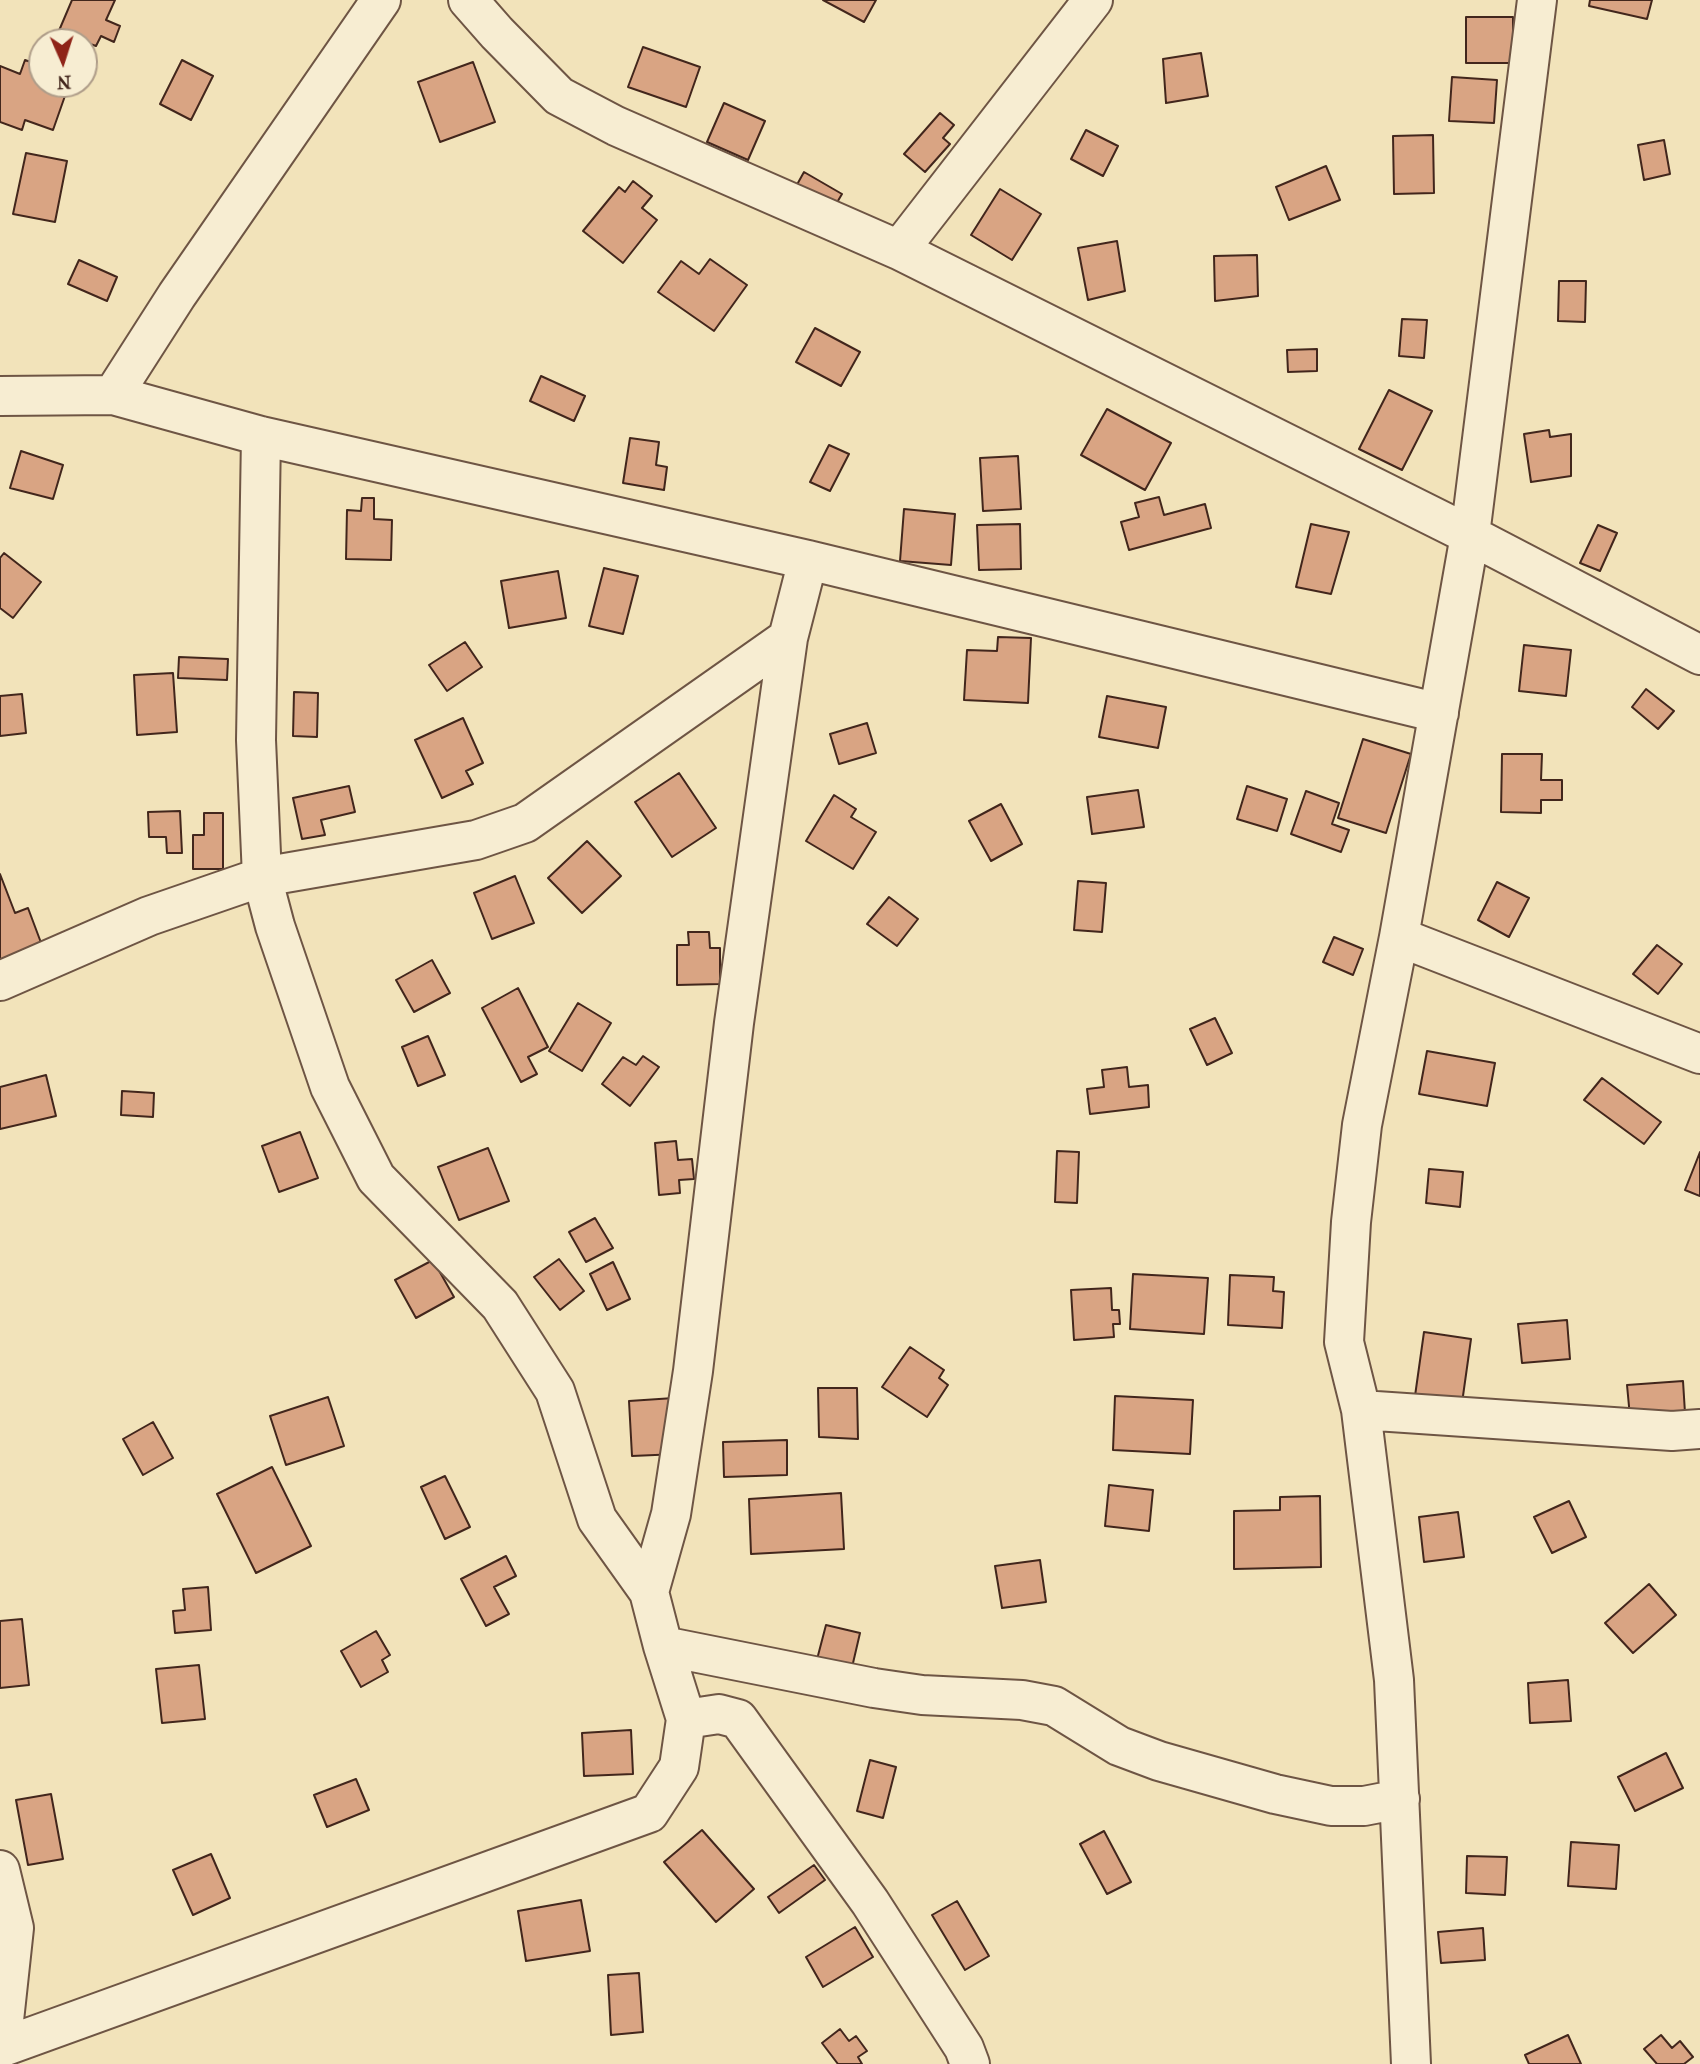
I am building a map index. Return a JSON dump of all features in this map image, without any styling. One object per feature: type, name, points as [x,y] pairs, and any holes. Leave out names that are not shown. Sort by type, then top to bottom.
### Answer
[{"type":"street","points":[[113,394],[177,295],[381,0]]},
{"type":"street","points":[[468,0],[559,96],[616,126],[899,250],[1470,535],[1700,655]]},
{"type":"street","points":[[899,250],[1093,0]]},
{"type":"street","points":[[1411,2064],[1394,1680],[1361,1410],[1344,1342],[1351,1222],[1362,1125],[1399,937],[1470,535],[1536,0]]},
{"type":"street","points":[[0,396],[113,394],[261,436],[808,560],[1439,713]]},
{"type":"street","points":[[0,1870],[13,1928],[1,2048],[649,1813],[679,1767],[687,1719],[649,1592],[597,1519],[555,1391],[500,1305],[376,1178],[330,1087],[275,926],[262,877],[256,740],[261,436]]},
{"type":"street","points":[[649,1592],[671,1514],[693,1371],[733,1037],[788,638],[808,560]]},
{"type":"street","points":[[0,981],[149,916],[262,877],[476,840],[526,823],[788,638]]},
{"type":"street","points":[[1399,937],[1700,1054]]},
{"type":"street","points":[[1361,1410],[1672,1431],[1700,1429]]},
{"type":"street","points":[[663,1646],[874,1688],[922,1695],[1022,1700],[1054,1706],[1129,1749],[1275,1794],[1331,1806],[1364,1806],[1399,1799]]},
{"type":"street","points":[[687,1719],[719,1714],[738,1719],[870,1902],[964,2049],[970,2064]]},
{"type":"building","points":[[72,0],[115,0],[106,20],[120,26],[114,42],[101,36],[98,42],[98,28],[60,28]]},
{"type":"building","points":[[823,0],[876,0],[864,22]]},
{"type":"building","points":[[1590,0],[1652,0],[1647,19],[1589,6]]},
{"type":"building","points":[[1466,17],[1513,17],[1513,63],[1466,63]]},
{"type":"building","points":[[643,47],[700,67],[686,107],[628,87]]},
{"type":"building","points":[[1201,53],[1208,96],[1166,103],[1163,59]]},
{"type":"building","points":[[25,60],[28,61],[28,98],[64,98],[53,130],[25,120],[22,130],[0,122],[0,66],[20,74]]},
{"type":"building","points":[[182,60],[213,76],[191,120],[160,104]]},
{"type":"building","points":[[473,62],[495,122],[440,142],[418,82]]},
{"type":"building","points":[[1452,77],[1497,80],[1494,123],[1449,121]]},
{"type":"building","points":[[724,103],[765,121],[748,160],[707,142]]},
{"type":"building","points":[[940,113],[954,125],[943,138],[950,144],[925,172],[904,154]]},
{"type":"building","points":[[1086,130],[1118,146],[1103,176],[1071,159]]},
{"type":"building","points":[[1433,135],[1434,193],[1394,194],[1393,136]]},
{"type":"building","points":[[1664,140],[1670,174],[1644,180],[1638,145]]},
{"type":"building","points":[[26,153],[67,161],[55,222],[13,214]]},
{"type":"building","points":[[1326,166],[1340,200],[1289,220],[1276,187]]},
{"type":"building","points":[[804,172],[842,194],[832,211],[794,190]]},
{"type":"building","points":[[633,181],[652,196],[642,208],[657,220],[623,263],[583,231],[619,187],[625,192]]},
{"type":"building","points":[[1000,189],[1041,214],[1012,260],[971,235]]},
{"type":"building","points":[[1117,241],[1125,291],[1088,300],[1078,248]]},
{"type":"building","points":[[1257,255],[1258,296],[1215,301],[1214,256]]},
{"type":"building","points":[[710,259],[747,285],[714,331],[658,292],[681,261],[699,274]]},
{"type":"building","points":[[79,260],[117,277],[107,301],[68,284]]},
{"type":"building","points":[[1559,281],[1586,281],[1585,322],[1558,321]]},
{"type":"building","points":[[1402,319],[1427,320],[1424,358],[1399,356]]},
{"type":"building","points":[[815,328],[860,352],[841,386],[796,362]]},
{"type":"building","points":[[1317,349],[1317,371],[1288,372],[1287,350]]},
{"type":"building","points":[[541,376],[585,396],[574,421],[530,401]]},
{"type":"building","points":[[1389,390],[1432,411],[1402,470],[1359,449]]},
{"type":"building","points":[[1107,409],[1171,443],[1145,490],[1081,455]]},
{"type":"building","points":[[1549,430],[1550,437],[1571,434],[1571,476],[1531,482],[1524,434]]},
{"type":"building","points":[[630,438],[659,442],[656,465],[667,467],[664,490],[623,483]]},
{"type":"building","points":[[829,445],[849,454],[830,491],[810,482]]},
{"type":"building","points":[[21,451],[63,465],[53,499],[10,488]]},
{"type":"building","points":[[1018,456],[1021,509],[983,511],[980,458]]},
{"type":"building","points":[[1159,497],[1164,515],[1205,504],[1211,528],[1129,550],[1121,522],[1139,517],[1135,503]]},
{"type":"building","points":[[362,498],[374,498],[374,519],[392,520],[391,560],[346,559],[347,510],[361,511]]},
{"type":"building","points":[[904,509],[955,514],[951,565],[900,561]]},
{"type":"building","points":[[1020,524],[1021,569],[979,570],[977,525]]},
{"type":"building","points":[[1311,524],[1349,532],[1331,594],[1296,587]]},
{"type":"building","points":[[1598,525],[1617,533],[1600,571],[1580,563]]},
{"type":"building","points":[[4,553],[41,582],[13,618],[0,608],[0,558]]},
{"type":"building","points":[[604,568],[638,576],[623,634],[589,626]]},
{"type":"building","points":[[558,571],[566,618],[509,628],[501,581]]},
{"type":"building","points":[[998,637],[1031,638],[1028,703],[964,700],[967,650],[997,651]]},
{"type":"building","points":[[465,642],[482,667],[447,691],[429,665]]},
{"type":"building","points":[[1524,645],[1571,650],[1566,696],[1519,691]]},
{"type":"building","points":[[179,657],[228,659],[227,680],[178,678]]},
{"type":"building","points":[[173,673],[177,732],[137,735],[134,675]]},
{"type":"building","points":[[1646,689],[1674,711],[1658,729],[1632,707]]},
{"type":"building","points":[[294,692],[318,693],[317,737],[293,736]]},
{"type":"building","points":[[22,694],[26,733],[0,736],[0,696]]},
{"type":"building","points":[[1107,696],[1166,707],[1158,748],[1099,737]]},
{"type":"building","points":[[463,718],[483,763],[466,771],[473,784],[442,798],[415,740]]},
{"type":"building","points":[[867,723],[876,753],[839,764],[830,734]]},
{"type":"building","points":[[1363,739],[1411,754],[1386,833],[1338,818]]},
{"type":"building","points":[[1502,754],[1542,754],[1541,780],[1562,780],[1562,800],[1541,800],[1541,813],[1501,812]]},
{"type":"building","points":[[679,773],[716,828],[672,857],[635,802]]},
{"type":"building","points":[[349,786],[355,812],[321,820],[325,835],[302,839],[293,798]]},
{"type":"building","points":[[1247,786],[1287,799],[1277,831],[1237,819]]},
{"type":"building","points":[[1138,790],[1144,827],[1092,834],[1087,797]]},
{"type":"building","points":[[1306,791],[1339,803],[1332,824],[1349,830],[1341,852],[1291,834]]},
{"type":"building","points":[[834,795],[856,809],[851,817],[876,832],[853,869],[806,841]]},
{"type":"building","points":[[1001,804],[1022,844],[991,861],[969,821]]},
{"type":"building","points":[[180,811],[182,853],[167,853],[166,837],[149,837],[148,812]]},
{"type":"building","points":[[204,813],[223,813],[223,869],[193,869],[193,835],[204,835]]},
{"type":"building","points":[[587,841],[621,876],[582,913],[548,878]]},
{"type":"building","points":[[0,874],[15,913],[28,908],[43,948],[0,964]]},
{"type":"building","points":[[515,876],[534,923],[492,939],[474,893]]},
{"type":"building","points":[[1078,881],[1106,883],[1102,932],[1074,930]]},
{"type":"building","points":[[1497,882],[1529,898],[1509,937],[1478,920]]},
{"type":"building","points":[[889,897],[918,919],[897,946],[867,924]]},
{"type":"building","points":[[688,932],[709,932],[710,948],[720,948],[720,984],[677,985],[677,945],[689,945]]},
{"type":"building","points":[[1334,937],[1363,949],[1353,975],[1323,962]]},
{"type":"building","points":[[1657,945],[1682,964],[1658,994],[1633,974]]},
{"type":"building","points":[[432,960],[450,993],[414,1012],[396,980]]},
{"type":"building","points":[[518,988],[548,1047],[528,1057],[537,1074],[521,1082],[482,1008]]},
{"type":"building","points":[[578,1003],[611,1023],[582,1071],[549,1051]]},
{"type":"building","points":[[1215,1018],[1232,1053],[1207,1065],[1190,1029]]},
{"type":"building","points":[[428,1036],[445,1075],[418,1086],[402,1047]]},
{"type":"building","points":[[1427,1051],[1495,1063],[1487,1106],[1419,1094]]},
{"type":"building","points":[[643,1056],[659,1067],[630,1106],[602,1084],[623,1057],[636,1065]]},
{"type":"building","points":[[1127,1067],[1129,1087],[1148,1085],[1149,1107],[1090,1114],[1087,1089],[1104,1087],[1102,1070]]},
{"type":"building","points":[[46,1075],[56,1116],[0,1129],[0,1087]]},
{"type":"building","points":[[1602,1078],[1661,1122],[1644,1144],[1584,1100]]},
{"type":"building","points":[[122,1091],[154,1093],[153,1117],[121,1115]]},
{"type":"building","points":[[300,1132],[318,1178],[279,1192],[262,1146]]},
{"type":"building","points":[[676,1141],[678,1160],[692,1159],[694,1179],[679,1180],[680,1193],[659,1195],[655,1143]]},
{"type":"building","points":[[488,1148],[509,1201],[459,1220],[438,1167]]},
{"type":"building","points":[[1057,1151],[1079,1152],[1077,1203],[1055,1202]]},
{"type":"building","points":[[1700,1152],[1700,1196],[1685,1190]]},
{"type":"building","points":[[1429,1169],[1463,1172],[1460,1207],[1426,1203]]},
{"type":"building","points":[[595,1218],[613,1248],[586,1262],[569,1232]]},
{"type":"building","points":[[559,1259],[584,1291],[560,1310],[534,1277]]},
{"type":"building","points":[[433,1260],[454,1297],[416,1318],[395,1280]]},
{"type":"building","points":[[613,1262],[630,1299],[607,1310],[590,1274]]},
{"type":"building","points":[[1133,1274],[1208,1278],[1204,1334],[1130,1329]]},
{"type":"building","points":[[1230,1275],[1274,1277],[1273,1291],[1284,1292],[1282,1328],[1228,1325]]},
{"type":"building","points":[[1111,1288],[1112,1310],[1119,1310],[1120,1324],[1113,1324],[1114,1337],[1074,1340],[1071,1290]]},
{"type":"building","points":[[1567,1320],[1570,1359],[1522,1363],[1518,1324]]},
{"type":"building","points":[[1424,1332],[1471,1339],[1462,1403],[1415,1396]]},
{"type":"building","points":[[910,1347],[944,1370],[939,1378],[948,1385],[927,1417],[882,1387]]},
{"type":"building","points":[[1683,1381],[1685,1413],[1630,1417],[1627,1385]]},
{"type":"building","points":[[818,1388],[857,1388],[858,1439],[819,1437]]},
{"type":"building","points":[[1115,1396],[1193,1400],[1190,1454],[1113,1450]]},
{"type":"building","points":[[328,1397],[344,1446],[286,1465],[270,1416]]},
{"type":"building","points":[[674,1398],[678,1454],[632,1456],[629,1401]]},
{"type":"building","points":[[153,1422],[173,1458],[143,1475],[123,1439]]},
{"type":"building","points":[[787,1440],[787,1475],[724,1477],[723,1442]]},
{"type":"building","points":[[272,1467],[311,1546],[256,1573],[217,1494]]},
{"type":"building","points":[[445,1476],[470,1527],[445,1539],[421,1487]]},
{"type":"building","points":[[1109,1485],[1153,1490],[1149,1531],[1105,1526]]},
{"type":"building","points":[[841,1493],[844,1549],[751,1554],[749,1499]]},
{"type":"building","points":[[1320,1496],[1321,1567],[1234,1569],[1234,1511],[1280,1510],[1280,1497]]},
{"type":"building","points":[[1569,1501],[1586,1537],[1552,1553],[1534,1517]]},
{"type":"building","points":[[1458,1512],[1464,1557],[1424,1562],[1419,1517]]},
{"type":"building","points":[[506,1556],[516,1576],[494,1587],[509,1614],[486,1626],[461,1579]]},
{"type":"building","points":[[1040,1560],[1046,1602],[1002,1608],[995,1566]]},
{"type":"building","points":[[1649,1584],[1676,1615],[1633,1653],[1605,1623]]},
{"type":"building","points":[[208,1587],[211,1630],[175,1633],[173,1611],[185,1610],[183,1589]]},
{"type":"building","points":[[22,1619],[29,1685],[0,1688],[0,1621]]},
{"type":"building","points":[[826,1625],[860,1633],[850,1676],[815,1667]]},
{"type":"building","points":[[376,1631],[390,1655],[382,1660],[388,1672],[361,1687],[341,1651]]},
{"type":"building","points":[[199,1665],[205,1719],[162,1723],[156,1669]]},
{"type":"building","points":[[1568,1680],[1571,1721],[1530,1723],[1528,1683]]},
{"type":"building","points":[[631,1730],[633,1774],[584,1776],[582,1733]]},
{"type":"building","points":[[1666,1753],[1683,1788],[1635,1811],[1618,1777]]},
{"type":"building","points":[[870,1760],[896,1767],[883,1818],[857,1811]]},
{"type":"building","points":[[356,1779],[369,1810],[327,1827],[314,1795]]},
{"type":"building","points":[[51,1794],[63,1859],[28,1865],[16,1800]]},
{"type":"building","points":[[702,1830],[754,1889],[716,1922],[664,1862]]},
{"type":"building","points":[[1104,1831],[1131,1882],[1107,1894],[1080,1844]]},
{"type":"building","points":[[1571,1842],[1619,1845],[1616,1889],[1568,1886]]},
{"type":"building","points":[[211,1854],[230,1898],[193,1915],[173,1870]]},
{"type":"building","points":[[1467,1856],[1507,1857],[1505,1895],[1466,1893]]},
{"type":"building","points":[[814,1865],[825,1880],[779,1913],[768,1897]]},
{"type":"building","points":[[581,1900],[590,1951],[526,1961],[518,1911]]},
{"type":"building","points":[[957,1901],[989,1956],[965,1970],[932,1915]]},
{"type":"building","points":[[855,1927],[873,1957],[823,1987],[806,1957]]},
{"type":"building","points":[[1483,1928],[1485,1960],[1441,1963],[1438,1932]]},
{"type":"building","points":[[639,1973],[643,2032],[611,2035],[608,1975]]},
{"type":"building","points":[[840,2029],[849,2041],[856,2036],[867,2051],[858,2057],[862,2064],[838,2064],[822,2043]]},
{"type":"building","points":[[1568,2035],[1581,2064],[1529,2064],[1525,2055]]},
{"type":"building","points":[[1661,2035],[1672,2048],[1680,2041],[1693,2057],[1684,2064],[1657,2064],[1644,2049]]}]
